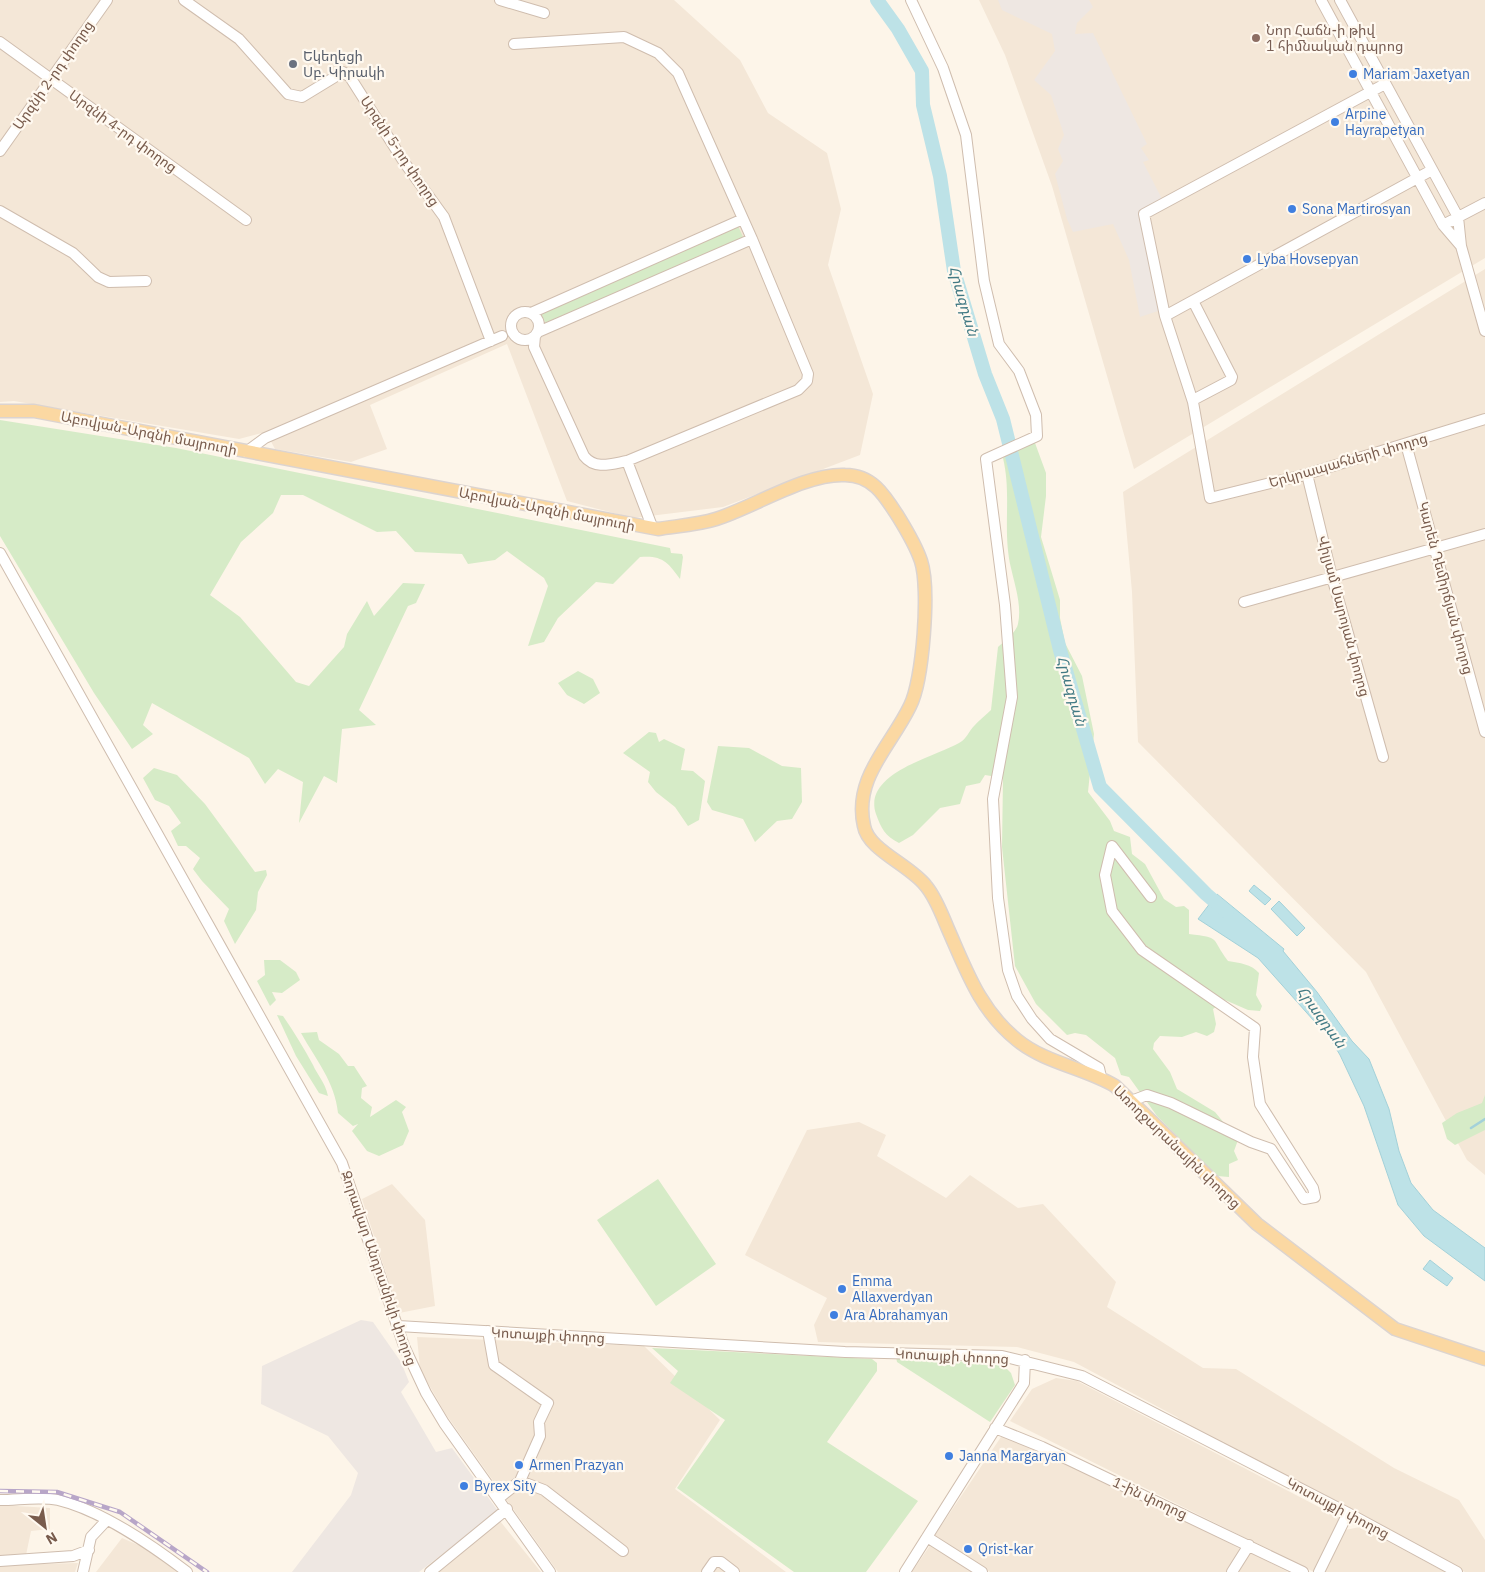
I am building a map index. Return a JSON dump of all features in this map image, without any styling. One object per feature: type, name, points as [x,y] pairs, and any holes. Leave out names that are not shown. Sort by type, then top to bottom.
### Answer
[{"type":"main road","name":"Աբովյան-Արզնի մայրուղի","points":[[0,411],[34,411],[652,529],[715,519],[825,476],[846,474],[865,478],[882,490],[910,536],[922,563],[925,588],[917,686]]},
{"type":"main road","name":"Առողջարանային փողոց","points":[[917,686],[910,706],[873,764],[865,787],[862,811],[863,826],[868,839],[879,849],[917,874],[930,890],[978,996],[1004,1028],[1020,1042],[1034,1050],[1056,1061],[1101,1077],[1115,1086],[1257,1224],[1395,1329],[1485,1359]]},
{"type":"street","name":"Արզնի 2-րդ փողոց","points":[[0,151],[107,0]]},
{"type":"street","name":"Արզնի 5-րդ փողոց","points":[[184,0],[239,39],[288,94],[302,97],[343,72],[350,77],[404,162],[444,216],[492,341]]},
{"type":"street","points":[[500,0],[544,13]]},
{"type":"street","points":[[910,0],[943,68],[966,135],[984,281],[999,344],[1022,380],[1036,415],[1037,436],[986,459],[1005,604],[1012,698],[1010,720],[993,799],[998,898],[1008,970],[1017,996],[1032,1019],[1050,1039],[1099,1068],[1101,1077]]},
{"type":"street","points":[[1321,0],[1443,225],[1461,246]]},
{"type":"street","points":[[1340,0],[1458,217],[1461,246],[1482,308],[1485,331]]},
{"type":"street","points":[[514,44],[624,37],[658,53],[678,73],[807,367],[807,380],[798,390],[627,461],[599,466],[588,461],[584,456],[533,339],[539,322],[530,313]]},
{"type":"street","name":"Արզնի 4-րդ փողոց","points":[[0,42],[246,220]]},
{"type":"street","points":[[1193,301],[1232,377],[1231,380],[1218,388],[1192,400],[1165,316],[1144,214],[1385,84]]},
{"type":"street","points":[[1165,316],[1432,170]]},
{"type":"street","points":[[1443,225],[1485,203]]},
{"type":"street","points":[[0,211],[73,252],[98,277],[109,282],[146,281]]},
{"type":"street","points":[[743,218],[530,313],[520,313],[512,321],[513,333],[517,337],[533,339],[752,239]]},
{"type":"street","points":[[246,452],[265,438],[502,336]]},
{"type":"street","name":"Երկրապահների փողոց","points":[[1192,400],[1210,498],[1307,474],[1485,419]]},
{"type":"street","name":"Կարեն Դեմիրճյան փողոց","points":[[1406,444],[1485,732]]},
{"type":"street","points":[[627,461],[652,529]]},
{"type":"street","name":"Վիլյամ Սարոյան փողոց","points":[[1307,474],[1332,577],[1383,757]]},
{"type":"street","points":[[1244,602],[1485,534]]},
{"type":"street","name":"Զորավար Անդրանիկի փողոց","points":[[0,553],[342,1163],[404,1346],[426,1393],[444,1423],[508,1510],[550,1572]]},
{"type":"street","points":[[1131,1101],[1147,1096],[1170,1103],[1271,1149],[1304,1199],[1315,1197],[1313,1188],[1260,1104],[1254,1057],[1255,1028],[1142,950],[1112,911],[1105,875],[1112,846],[1151,897]]},
{"type":"street","name":"Կոտայքի փողոց","points":[[398,1326],[852,1352],[1002,1356],[1024,1360],[1082,1376],[1348,1513],[1457,1572]]},
{"type":"street","points":[[488,1331],[494,1365],[548,1403],[539,1422],[540,1436],[520,1481],[499,1498]]},
{"type":"street","points":[[905,1572],[1024,1383],[1024,1360]]},
{"type":"street","name":"1-ին փողոց","points":[[995,1428],[1042,1447],[1303,1572]]},
{"type":"street","points":[[520,1481],[544,1490],[623,1551]]},
{"type":"street","points":[[0,1500],[58,1500],[106,1521],[156,1548],[187,1572]]},
{"type":"street","points":[[430,1572],[508,1510]]},
{"type":"street","points":[[1319,1572],[1348,1513]]},
{"type":"street","points":[[83,1572],[89,1550],[90,1537],[106,1521]]},
{"type":"street","points":[[927,1537],[982,1572]]},
{"type":"street","points":[[1232,1572],[1249,1545]]},
{"type":"street","points":[[0,1561],[73,1556],[89,1550]]},
{"type":"street","points":[[707,1572],[714,1562],[720,1562],[734,1572]]},
{"type":"shaded area","points":[[0,0],[674,0],[740,60],[768,113],[827,153],[841,209],[828,265],[873,394],[860,455],[723,507],[633,518],[567,501],[507,344],[370,405],[387,449],[351,462],[275,449],[266,432],[239,439],[14,401],[0,402]]},
{"type":"shaded area","points":[[979,0],[1485,0],[1485,258],[1134,469],[1052,186],[1005,55]]},
{"type":"shaded area","points":[[998,0],[1089,0],[1093,7],[1077,23],[1075,34],[1093,33],[1147,144],[1141,148],[1149,160],[1143,162],[1162,199],[1145,207],[1141,221],[1158,311],[1140,317],[1129,260],[1113,224],[1073,232],[1067,219],[1055,174],[1063,161],[1058,149],[1064,135],[1051,95],[1034,80],[1055,51],[1052,34],[1002,10]]},
{"type":"shaded area","points":[[1485,269],[1485,1175],[1467,1160],[1366,972],[1138,742],[1132,592],[1123,492]]},
{"type":"shaded area","points":[[859,1122],[886,1135],[877,1156],[946,1198],[970,1175],[1018,1208],[1043,1204],[1116,1282],[1107,1307],[1203,1368],[1236,1369],[1394,1468],[1459,1500],[1485,1540],[1485,1572],[1465,1572],[1188,1427],[1177,1417],[1074,1362],[1017,1347],[818,1342],[814,1325],[827,1298],[745,1255],[807,1130]]},
{"type":"shaded area","points":[[392,1184],[425,1220],[435,1306],[399,1313],[362,1199]]},
{"type":"shaded area","points":[[361,1320],[373,1322],[401,1362],[409,1382],[401,1392],[436,1452],[452,1448],[498,1511],[419,1572],[292,1572],[351,1495],[358,1473],[328,1436],[261,1404],[262,1366]]},
{"type":"shaded area","points":[[417,1337],[644,1346],[720,1420],[675,1489],[786,1572],[558,1572],[445,1413],[420,1369]]},
{"type":"shaded area","points":[[1056,1378],[1077,1381],[1340,1518],[1314,1572],[1010,1421],[1032,1389]]},
{"type":"shaded area","points":[[1003,1434],[1155,1503],[1242,1550],[1228,1572],[990,1572],[935,1535]]},
{"type":"shaded area","points":[[0,1505],[50,1508],[50,1529],[31,1531],[26,1555],[0,1556]]},
{"type":"shaded area","points":[[500,1521],[541,1572],[439,1572]]},
{"type":"shaded area","points":[[1360,1527],[1445,1572],[1324,1572],[1345,1530]]},
{"type":"shaded area","points":[[122,1538],[159,1554],[181,1572],[96,1572]]},
{"type":"shaded area","points":[[931,1544],[974,1572],[912,1572]]},
{"type":"shaded area","points":[[1250,1552],[1288,1572],[1237,1572]]},
{"type":"shaded area","points":[[78,1563],[75,1572],[0,1572],[0,1565]]},
{"type":"green space","points":[[738,226],[744,239],[546,324],[540,312]]},
{"type":"green space","points":[[0,420],[176,448],[670,548],[671,553],[682,554],[683,557],[680,579],[664,561],[654,557],[640,557],[613,584],[596,582],[558,618],[544,642],[528,646],[548,586],[544,578],[507,551],[495,560],[468,564],[462,554],[415,552],[396,531],[377,532],[303,495],[281,495],[273,513],[241,542],[210,595],[240,617],[296,682],[309,686],[344,647],[347,634],[367,601],[374,616],[403,583],[425,584],[416,603],[408,606],[359,710],[376,725],[342,729],[337,783],[324,776],[299,823],[303,782],[278,769],[265,784],[249,758],[152,703],[143,725],[153,734],[132,749],[94,693],[0,536]]},
{"type":"green space","points":[[1035,443],[1046,473],[1046,496],[1041,537],[1060,600],[1060,618],[1065,643],[1082,676],[1094,734],[1088,792],[1110,821],[1114,831],[1130,837],[1132,854],[1145,864],[1164,899],[1176,907],[1184,906],[1189,910],[1189,934],[1211,938],[1228,961],[1249,966],[1259,973],[1256,995],[1262,1006],[1260,1011],[1248,1010],[1225,1000],[1213,1009],[1216,1024],[1214,1032],[1207,1036],[1196,1032],[1182,1037],[1160,1036],[1154,1043],[1153,1049],[1170,1072],[1177,1089],[1215,1112],[1238,1140],[1234,1151],[1238,1160],[1229,1164],[1229,1177],[1217,1176],[1157,1116],[1129,1077],[1121,1075],[1115,1058],[1086,1035],[1075,1033],[1067,1035],[1036,1004],[1015,966],[1002,847],[1003,778],[985,775],[980,783],[966,786],[960,804],[940,808],[913,835],[899,843],[884,831],[876,814],[875,800],[880,788],[890,777],[903,768],[961,742],[972,728],[991,710],[998,647],[1015,631],[1019,617],[1018,596],[1008,554],[1007,486],[1003,458],[1027,444]]},
{"type":"green space","points":[[578,671],[593,679],[600,693],[584,704],[567,695],[558,683]]},
{"type":"green space","points":[[649,732],[656,733],[659,742],[664,739],[685,749],[681,770],[693,771],[705,781],[699,820],[688,826],[675,807],[656,792],[648,782],[650,772],[623,753]]},
{"type":"green space","points":[[718,746],[749,748],[782,766],[801,768],[802,802],[792,819],[777,821],[755,842],[743,819],[712,810],[707,802]]},
{"type":"green space","points":[[154,768],[177,775],[205,804],[255,872],[266,870],[267,875],[258,892],[256,910],[235,944],[224,921],[229,909],[193,869],[200,858],[186,846],[178,846],[171,831],[181,823],[169,806],[155,800],[143,778]]},
{"type":"green space","points":[[264,960],[280,960],[296,972],[300,980],[282,993],[272,992],[276,1000],[270,1006],[257,981],[265,975]]},
{"type":"green space","points":[[277,1015],[283,1016],[295,1034],[323,1083],[328,1096],[319,1093],[296,1056]]},
{"type":"green space","points":[[317,1032],[319,1040],[339,1054],[348,1066],[354,1066],[367,1086],[362,1088],[361,1098],[372,1107],[370,1117],[396,1100],[406,1107],[402,1112],[409,1131],[403,1145],[379,1156],[367,1151],[352,1131],[358,1124],[353,1126],[338,1113],[329,1081],[301,1033]]},
{"type":"green space","points":[[1485,1095],[1485,1130],[1455,1145],[1447,1139],[1442,1123],[1457,1113],[1482,1103]]},
{"type":"green space","points":[[658,1179],[716,1264],[656,1306],[597,1220]]},
{"type":"green space","points":[[652,1348],[872,1359],[877,1363],[877,1371],[827,1442],[918,1501],[866,1572],[794,1572],[677,1488],[725,1420],[670,1383],[678,1371]]},
{"type":"green space","points":[[896,1357],[1002,1364],[1011,1373],[1015,1385],[990,1422],[897,1362]]},
{"type":"water","points":[[1254,885],[1271,899],[1265,905],[1249,891]]},
{"type":"water","points":[[1217,894],[1284,949],[1283,951],[1317,992],[1352,1041],[1369,1059],[1389,1109],[1399,1151],[1411,1183],[1433,1210],[1485,1248],[1485,1281],[1424,1236],[1398,1205],[1364,1106],[1340,1055],[1326,1032],[1258,958],[1198,919]]},
{"type":"water","points":[[1279,901],[1305,928],[1297,936],[1271,909]]},
{"type":"water","points":[[1430,1260],[1453,1278],[1447,1286],[1423,1269]]},
{"type":"waterway","name":"Հրազդան","points":[[877,0],[898,29],[922,71],[923,105],[940,176],[954,271],[985,374],[1003,419],[1060,650],[1100,787],[1206,894],[1227,912]]},
{"type":"waterway","points":[[1471,1128],[1485,1119]]},
{"type":"railway","points":[[0,1491],[57,1492],[120,1512],[207,1572]]},
{"type":"place","name":"Նոր Հաճն-ի թիվ 1 հիմնական դպրոց","points":[[1256,38]]},
{"type":"place","name":"Եկեղեցի Սբ. Կիրակի","points":[[293,64]]},
{"type":"place","name":"Mariam Jaxetyan","points":[[1353,74]]},
{"type":"place","name":"Arpine Hayrapetyan","points":[[1335,122]]},
{"type":"place","name":"Sona Martirosyan","points":[[1292,209]]},
{"type":"place","name":"Lyba Hovsepyan","points":[[1247,259]]},
{"type":"place","name":"Emma Allaxverdyan","points":[[842,1289]]},
{"type":"place","name":"Ara Abrahamyan","points":[[834,1315]]},
{"type":"place","name":"Janna Margaryan","points":[[949,1456]]},
{"type":"place","name":"Armen Prazyan","points":[[519,1465]]},
{"type":"place","name":"Byrex Sity","points":[[464,1486]]},
{"type":"place","name":"Qrist-kar","points":[[968,1549]]}]
